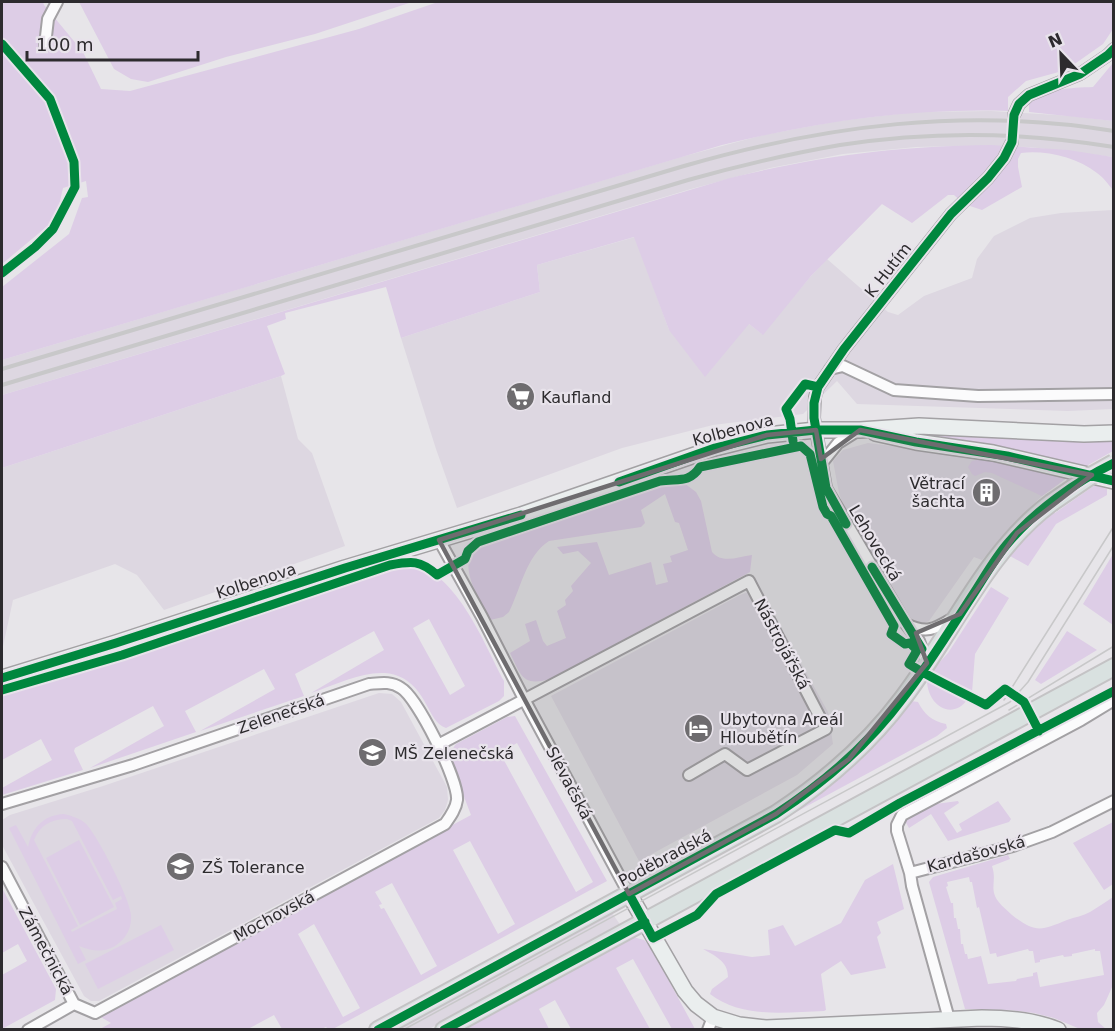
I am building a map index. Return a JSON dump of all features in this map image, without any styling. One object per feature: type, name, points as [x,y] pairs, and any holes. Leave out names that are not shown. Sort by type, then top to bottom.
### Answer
[{"type":"main road","points":[[860,430],[931,426],[1084,434],[1113,433]]},
{"type":"main road","name":"Kolbenova","points":[[2,678],[345,568],[521,515],[715,447],[767,435],[816,430],[860,430]]},
{"type":"main road","points":[[860,430],[916,442],[1007,456],[1113,481]]},
{"type":"main road","name":"Poděbradská","points":[[378,1029],[776,814],[830,776],[867,741],[904,698],[1007,544],[1032,518],[1089,477],[1113,463]]},
{"type":"main road","points":[[444,1029],[1113,667]]},
{"type":"main road","name":"Slévačská","points":[[629,894],[685,991],[711,1023],[766,1028],[949,1018],[1015,1019],[1046,1024],[1058,1029]]},
{"type":"street","points":[[45,45],[48,19],[57,2]]},
{"type":"street","points":[[1014,115],[1019,104],[1029,95],[1080,74],[1113,49]]},
{"type":"street","name":"K Hutím","points":[[816,430],[813,408],[815,397],[818,387],[830,369],[951,213],[988,178],[1004,158],[1012,142]]},
{"type":"street","points":[[830,369],[843,366],[894,390],[978,396],[1113,394]]},
{"type":"street","name":"Lehovecká","points":[[816,430],[826,488],[906,624],[921,645],[927,663]]},
{"type":"street","points":[[822,463],[838,443],[860,430]]},
{"type":"street","name":"Slévačská","points":[[439,540],[629,894]]},
{"type":"street","name":"Nástrojářská","points":[[524,699],[749,581],[826,729],[747,770],[725,754],[689,775]]},
{"type":"street","points":[[906,624],[928,630],[960,614]]},
{"type":"street","name":"Zelenečská","points":[[2,804],[133,765],[369,684],[388,682],[403,688],[415,703],[438,745]]},
{"type":"street","points":[[438,745],[524,699]]},
{"type":"street","points":[[910,873],[897,831],[902,815],[1081,720],[1113,700]]},
{"type":"street","name":"Mochovská","points":[[74,1004],[95,1013],[445,824],[453,813],[457,800],[456,785],[438,745]]},
{"type":"street","name":"Kardašovská","points":[[949,1018],[910,873],[1013,846],[1052,832],[1113,801]]},
{"type":"street","name":"Zámečnická","points":[[2,867],[74,1004]]},
{"type":"street","points":[[28,1029],[74,1004]]},
{"type":"highlighted area","points":[[816,430],[821,459],[860,430],[1092,475],[1017,533],[960,614],[916,633],[927,663],[849,759],[776,814],[629,894],[439,540],[767,435]]},
{"type":"shaded area","points":[[2,2],[43,2],[83,52],[101,89],[130,91],[359,29],[438,2],[1113,2],[1113,29],[1103,44],[1066,70],[1026,81],[1008,97],[1008,111],[935,112],[864,118],[828,123],[722,145],[2,360],[2,287],[69,234],[82,198],[88,197],[86,181],[63,188],[56,219],[2,264]]},
{"type":"shaded area","points":[[79,2],[412,2],[315,34],[226,57],[148,82],[131,79],[114,69]]},
{"type":"shaded area","points":[[1113,63],[1113,121],[1029,112],[1029,104],[1043,95],[1059,90],[1093,87]]},
{"type":"shaded area","points":[[992,111],[1113,121],[1113,157],[1030,147],[916,147],[843,154],[770,168],[691,189],[2,395],[2,360],[681,157],[763,135],[838,121],[914,112]]},
{"type":"shaded area","points":[[991,145],[1068,150],[1113,157],[1113,190],[1089,167],[1061,156],[1030,152],[1021,153],[1018,159],[1022,187],[982,210],[964,204],[954,195],[948,195],[912,223],[882,204],[811,276],[763,335],[749,324],[705,377],[669,330],[634,237],[537,265],[540,292],[401,338],[386,287],[285,313],[286,319],[267,326],[285,374],[2,468],[2,395],[730,178],[859,154],[924,147]]},
{"type":"shaded area","points":[[1113,210],[1113,409],[1068,411],[857,404],[837,381],[803,414],[713,425],[622,448],[457,508],[401,338],[540,292],[537,265],[635,237],[669,330],[749,324],[762,334],[827,259],[888,312],[898,315],[924,296],[972,278],[977,259],[994,236],[1030,218],[1061,213]]},
{"type":"shaded area","points":[[281,376],[298,439],[312,453],[345,546],[164,610],[137,575],[115,564],[13,600],[2,651],[2,468]]},
{"type":"shaded area","points":[[928,434],[1113,441],[1113,451],[1083,468],[929,438],[926,436]]},
{"type":"shaded area","points":[[868,443],[987,458],[1068,477],[1042,496],[1019,518],[982,560],[974,557],[929,621],[922,624],[911,619],[899,606],[847,516],[839,493],[833,461],[843,450]]},
{"type":"shaded area","points":[[987,458],[1068,477],[1042,496],[992,473],[985,472],[975,476],[972,474],[968,467],[972,461]]},
{"type":"shaded area","points":[[665,483],[681,485],[684,483],[696,492],[701,501],[712,552],[725,559],[752,555],[750,572],[550,679],[528,680],[520,673],[510,653],[530,641],[525,624],[536,620],[547,646],[566,638],[557,611],[566,605],[565,600],[573,591],[571,586],[591,563],[578,551],[563,554],[557,547],[597,542],[609,575],[651,562],[656,585],[668,582],[663,564],[672,562],[670,556],[688,550],[679,523],[675,522],[665,494],[641,510],[645,523],[641,527],[549,541],[541,547],[529,564],[509,612],[503,617],[490,620],[469,574],[468,565],[474,547]]},
{"type":"shaded area","points":[[1095,485],[1107,489],[1107,495],[1056,524],[1028,566],[1010,556],[1026,536],[1054,512]]},
{"type":"shaded area","points":[[1113,554],[1113,625],[1083,604]]},
{"type":"shaded area","points":[[406,564],[423,568],[439,578],[466,609],[504,681],[504,696],[499,701],[446,728],[436,721],[415,688],[403,678],[389,674],[374,673],[359,676],[311,693],[384,650],[374,631],[295,674],[304,696],[200,731],[275,689],[264,669],[185,711],[196,732],[90,768],[164,726],[153,706],[75,748],[74,751],[83,770],[2,795],[2,788],[52,760],[41,739],[2,760],[2,693]],"holes":[[[429,619],[465,686],[450,695],[413,628]]]},
{"type":"shaded area","points":[[991,587],[1009,598],[975,654],[972,692],[930,673],[948,653]]},
{"type":"shaded area","name":"Ubytovna Areál Hloubětín","points":[[759,588],[828,712],[833,744],[797,775],[639,861],[551,696],[740,595]]},
{"type":"shaded area","points":[[1067,631],[1097,650],[1041,684],[1035,680]]},
{"type":"shaded area","points":[[927,680],[968,699],[954,709],[941,707],[931,696]]},
{"type":"shaded area","name":"ZŠ Tolerance","points":[[379,693],[392,694],[401,702],[447,787],[448,800],[439,818],[99,1001],[91,1001],[84,996],[2,845],[2,820],[10,815]]},
{"type":"shaded area","points":[[911,701],[918,702],[929,716],[946,724],[947,728],[937,736],[783,819],[856,763]]},
{"type":"shaded area","points":[[515,716],[607,881],[333,1029],[326,1027],[282,1029],[274,1015],[248,1029],[100,1029],[111,1023],[99,1016],[471,815],[448,755],[456,744],[507,717]],"holes":[[[517,743],[593,882],[576,892],[500,753]],[[470,841],[515,924],[498,934],[453,850]],[[392,883],[437,966],[421,975],[384,908],[381,909],[379,905],[382,904],[375,892]],[[314,924],[360,1008],[343,1017],[298,934]]]},
{"type":"shaded area","points":[[958,801],[959,803],[944,813],[957,833],[962,830],[959,824],[998,801],[1011,819],[1009,822],[948,841],[931,814],[909,828],[905,821],[910,815],[923,808]]},
{"type":"shaded area","points":[[57,815],[75,817],[90,829],[119,882],[131,915],[127,933],[115,946],[106,950],[97,950],[79,946],[86,960],[78,964],[9,828],[16,825],[28,847],[32,834],[40,823]],"holes":[[[67,819],[72,821],[113,900],[121,896],[122,899],[115,903],[117,909],[72,932],[71,930],[78,926],[34,840],[39,830],[51,822]]]},
{"type":"shaded area","points":[[1113,822],[1113,884],[1104,890],[1073,843]]},
{"type":"shaded area","points":[[79,840],[114,907],[80,925],[46,858]]},
{"type":"shaded area","points":[[1008,855],[1010,859],[992,866],[995,896],[1012,915],[1033,928],[1045,928],[1087,913],[1113,897],[1113,985],[1104,1005],[1097,1013],[1098,1022],[1106,1029],[1080,1029],[1054,1018],[1034,1013],[965,1009],[929,882],[933,877]],"holes":[[[969,877],[972,882],[977,908],[979,907],[990,954],[996,953],[997,957],[1028,949],[1033,951],[1035,963],[1095,949],[1095,951],[1100,951],[1104,975],[1040,987],[1037,972],[1033,973],[1033,976],[1016,981],[988,984],[981,956],[968,959],[965,954],[963,944],[961,944],[960,929],[954,918],[953,903],[951,903],[946,887],[947,882]]]},
{"type":"shaded area","points":[[893,864],[904,909],[877,922],[881,933],[877,937],[886,968],[851,975],[841,961],[821,974],[826,1010],[824,1011],[780,1013],[750,1011],[723,1002],[710,994],[712,989],[728,977],[723,963],[703,949],[752,957],[770,955],[768,930],[783,925],[795,946],[841,923],[865,880]]},
{"type":"shaded area","points":[[2,888],[56,989],[55,1000],[2,1029],[2,975],[27,961],[18,944],[2,953]]},
{"type":"shaded area","points":[[606,912],[612,913],[619,923],[616,931],[614,927],[491,993],[493,997],[429,1029],[394,1030],[483,978],[486,982],[608,916]]},
{"type":"shaded area","points":[[161,925],[174,950],[98,989],[85,964]]},
{"type":"shaded area","points":[[633,937],[644,940],[650,946],[695,1029],[672,1029],[633,959],[616,968],[650,1029],[571,1029],[555,1000],[539,1009],[549,1029],[458,1030]]},
{"type":"tunnel","points":[[1012,142],[1014,115]]},
{"type":"tram line","points":[[1004,700],[1114,526]]},
{"type":"tram line","points":[[403,1030],[1010,702],[1028,682],[1114,545]]},
{"type":"tram line","points":[[1009,710],[1114,646]]},
{"type":"railway","points":[[2,369],[684,166],[790,140],[897,124],[951,121],[1059,124],[1114,131]]},
{"type":"railway","points":[[2,385],[688,180],[782,156],[874,140],[977,135],[1046,138],[1114,147]]},
{"type":"cycle path","points":[[2,44],[50,99],[74,162],[75,187],[53,229],[35,247],[2,273]]},
{"type":"cycle path","points":[[846,524],[826,488],[814,418],[814,403],[818,387],[844,349],[951,214],[988,178],[1004,158],[1012,142],[1014,115],[1019,104],[1029,95],[1080,74],[1114,49]]},
{"type":"cycle path","points":[[793,441],[786,409],[805,384],[818,387]]},
{"type":"cycle path","points":[[619,482],[715,448],[767,435],[816,430],[860,430],[916,442],[1007,456],[1114,481]]},
{"type":"cycle path","points":[[2,690],[122,655],[390,565],[420,564],[437,575],[465,559],[468,551],[478,542],[660,481],[687,478],[700,467],[801,446],[810,454],[823,507],[831,516],[894,626],[891,634],[915,648],[916,652],[909,664],[986,705],[1005,689],[1024,702],[1039,731]]},
{"type":"cycle path","points":[[378,1030],[776,814],[812,789],[845,762],[890,715],[930,661],[998,556],[1019,531],[1057,498],[1114,463]]},
{"type":"cycle path","points":[[2,678],[345,568],[521,515]]},
{"type":"cycle path","points":[[872,567],[922,649]]},
{"type":"cycle path","points":[[629,894],[653,938],[697,915],[716,894],[835,830],[849,833],[900,803],[1114,691]]},
{"type":"cycle path","points":[[444,1030],[645,922]]},
{"type":"place","name":"Kaufland","points":[[520,397]]},
{"type":"place","name":"Větrací šachta","points":[[986,492]]},
{"type":"place","name":"Ubytovna Areál Hloubětín","points":[[699,728]]},
{"type":"place","name":"MŠ Zelenečská","points":[[373,753]]},
{"type":"place","name":"ZŠ Tolerance","points":[[181,867]]}]
